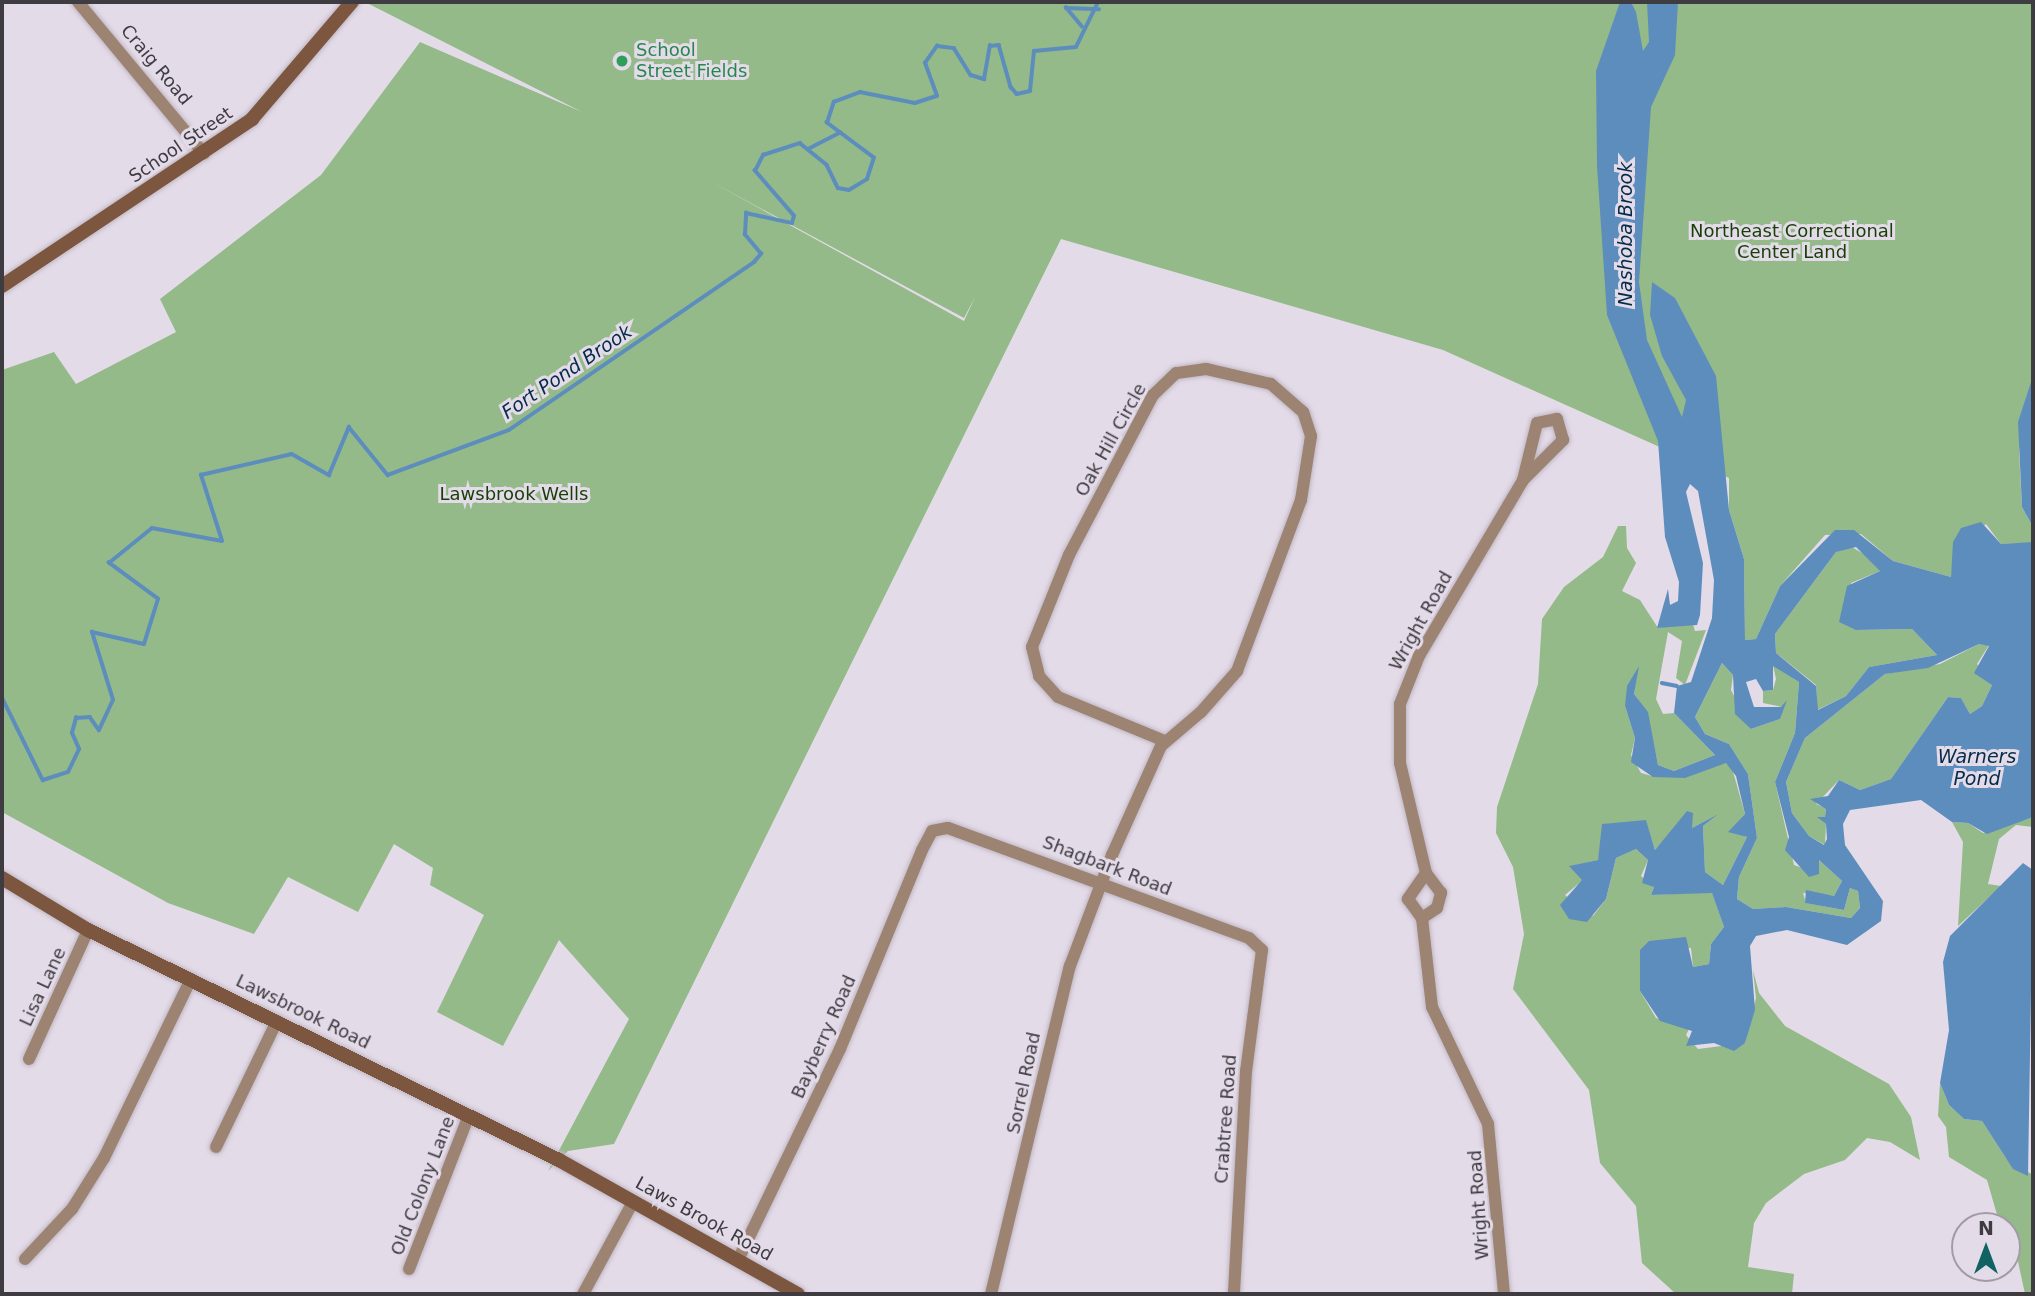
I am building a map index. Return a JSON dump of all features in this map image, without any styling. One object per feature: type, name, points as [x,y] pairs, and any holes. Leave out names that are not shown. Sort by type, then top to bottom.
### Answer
[{"type":"street","name":"Craig Road","points":[[79,2],[204,154]]},
{"type":"street","name":"School Street","points":[[2,286],[204,154],[274,99],[352,2]]},
{"type":"street","name":"Oak Hill Circle","points":[[1102,882],[1166,741],[1237,671],[1292,531],[1311,436],[1292,397],[1270,384],[1206,369],[1176,373],[1153,395],[1069,555],[1032,647],[1039,676],[1058,697],[1166,741]]},
{"type":"street","name":"Wright Road","points":[[1422,918],[1441,898],[1426,873],[1400,763],[1400,704],[1419,656],[1523,480],[1559,447],[1565,430],[1557,419],[1545,418],[1533,430],[1523,480]]},
{"type":"street","name":"Shagbark Road","points":[[937,827],[965,831],[1102,882],[1261,948]]},
{"type":"street","name":"Bayberry Road","points":[[738,1260],[840,1049],[937,827]]},
{"type":"street","name":"Wright Road","points":[[1426,873],[1408,892],[1422,918],[1432,1007],[1488,1124],[1504,1294]]},
{"type":"street","name":"Lawsbrook Road","points":[[2,878],[88,930],[469,1115],[590,1178]]},
{"type":"street","name":"Sorrel Road","points":[[991,1294],[1053,1028],[1102,882]]},
{"type":"street","name":"Lisa Lane","points":[[29,1059],[88,930]]},
{"type":"street","name":"Crabtree Road","points":[[1234,1294],[1246,1071],[1261,948]]},
{"type":"street","points":[[24,1259],[72,1209],[104,1158],[191,979]]},
{"type":"street","points":[[216,1146],[277,1021]]},
{"type":"street","name":"Old Colony Lane","points":[[409,1269],[469,1115]]},
{"type":"street","name":"Laws Brook Road","points":[[590,1178],[798,1294]]},
{"type":"street","points":[[583,1294],[633,1202]]},
{"type":"green space","points":[[365,2],[2033,2],[2033,376],[2019,451],[2022,507],[2033,527],[2033,543],[2001,544],[1986,524],[1954,553],[1951,577],[1893,561],[1861,534],[1825,535],[1780,586],[1756,639],[1745,640],[1744,559],[1729,510],[1729,478],[1443,350],[1061,239],[614,1144],[568,1151],[548,1171],[629,1019],[559,940],[503,1046],[437,1012],[484,915],[430,885],[433,868],[394,844],[358,912],[288,877],[254,934],[168,903],[2,812],[2,370],[54,352],[76,384],[176,332],[160,299],[321,175],[420,42],[582,112]],"holes":[[[708,180],[964,318],[975,297],[964,321]]]},
{"type":"green space","points":[[1618,526],[1626,526],[1627,548],[1636,563],[1622,591],[1640,600],[1658,628],[1692,621],[1695,631],[1706,630],[1685,685],[1676,678],[1682,641],[1668,632],[1656,699],[1663,714],[1674,713],[1715,755],[1674,771],[1658,765],[1647,712],[1634,694],[1637,670],[1625,706],[1635,738],[1631,755],[1641,773],[1652,776],[1726,763],[1732,768],[1745,814],[1730,831],[1747,837],[1723,885],[1705,872],[1703,826],[1716,815],[1692,828],[1682,819],[1655,850],[1646,821],[1607,824],[1598,860],[1571,866],[1583,880],[1565,895],[1593,916],[1606,899],[1616,858],[1636,849],[1648,860],[1641,876],[1654,887],[1651,895],[1712,892],[1724,927],[1711,944],[1709,964],[1693,967],[1691,948],[1640,950],[1640,991],[1656,1018],[1689,1029],[1686,1035],[1698,1049],[1745,1043],[1756,998],[1753,970],[1759,993],[1785,1026],[1889,1084],[1911,1117],[1920,1160],[1890,1142],[1867,1138],[1845,1160],[1804,1174],[1766,1203],[1754,1223],[1748,1267],[1794,1274],[1792,1294],[1676,1294],[1642,1263],[1636,1206],[1600,1163],[1589,1090],[1513,989],[1524,934],[1513,867],[1496,833],[1497,807],[1538,684],[1542,619],[1564,587],[1603,557]]},
{"type":"green space","points":[[1850,546],[1876,561],[1880,571],[1851,583],[1856,630],[1912,629],[1937,655],[1869,667],[1846,696],[1817,710],[1816,685],[1776,653],[1775,634],[1836,552]]},
{"type":"green space","points":[[1979,644],[1989,645],[1977,664],[1992,685],[1982,706],[1970,714],[1961,698],[1948,697],[1891,779],[1860,790],[1839,780],[1816,804],[1826,808],[1825,817],[1818,817],[1826,824],[1825,845],[1809,836],[1792,813],[1786,782],[1805,738],[1885,674],[1940,664]]},
{"type":"green space","points":[[1722,663],[1733,675],[1731,690],[1751,729],[1780,719],[1782,707],[1763,703],[1763,691],[1773,690],[1776,679],[1773,665],[1799,682],[1795,733],[1775,782],[1794,865],[1819,874],[1819,860],[1842,881],[1834,896],[1803,893],[1806,903],[1844,910],[1850,888],[1858,891],[1860,908],[1851,918],[1786,907],[1753,909],[1737,899],[1739,877],[1757,838],[1748,774],[1729,744],[1705,734],[1695,717]]},
{"type":"green space","points":[[2033,817],[2033,827],[2016,825],[1999,839],[1988,884],[2001,886],[1958,926],[1963,842],[1952,822],[1968,823],[1983,833]]},
{"type":"green space","points":[[1940,1083],[1949,1105],[1964,1119],[1982,1121],[2006,1158],[2033,1175],[2033,1294],[2025,1294],[2021,1275],[2021,1212],[1996,1212],[1987,1180],[1949,1157],[1946,1127],[1938,1116]]},
{"type":"water","points":[[1620,2],[1631,2],[1636,12],[1643,51],[1649,42],[1647,2],[1678,2],[1675,55],[1651,107],[1639,282],[1647,340],[1682,417],[1686,400],[1662,356],[1650,315],[1652,282],[1675,298],[1716,376],[1729,510],[1744,559],[1745,640],[1756,639],[1780,586],[1835,530],[1854,530],[1893,561],[1951,577],[1953,542],[1961,528],[1981,522],[2001,544],[2033,542],[2033,817],[1987,834],[1968,823],[1952,822],[1921,800],[1850,810],[1843,824],[1845,845],[1883,901],[1881,921],[1847,945],[1787,930],[1756,936],[1750,946],[1755,1010],[1745,1043],[1734,1051],[1714,1043],[1686,1046],[1692,1031],[1660,1021],[1640,991],[1640,950],[1649,941],[1686,937],[1693,967],[1709,964],[1711,944],[1724,927],[1712,893],[1651,895],[1654,887],[1642,883],[1648,860],[1636,849],[1616,858],[1606,899],[1587,922],[1569,919],[1560,905],[1582,880],[1569,866],[1598,860],[1602,824],[1646,820],[1655,850],[1687,811],[1693,813],[1692,828],[1718,814],[1703,826],[1705,872],[1723,885],[1747,837],[1728,832],[1745,814],[1736,776],[1726,763],[1685,778],[1653,777],[1631,762],[1635,738],[1625,706],[1627,686],[1639,666],[1634,694],[1648,712],[1658,765],[1674,771],[1715,755],[1674,713],[1677,686],[1691,682],[1712,618],[1714,580],[1698,491],[1690,484],[1686,492],[1703,563],[1700,615],[1697,625],[1657,628],[1668,589],[1670,605],[1678,601],[1679,582],[1665,537],[1658,441],[1607,315],[1597,166],[1596,71]],"holes":[[[1856,547],[1880,571],[1847,586],[1839,622],[1856,630],[1912,629],[1937,655],[1869,667],[1846,696],[1818,710],[1816,686],[1776,653],[1775,634],[1836,552]],[[1979,644],[1989,646],[1974,673],[1992,685],[1982,706],[1970,714],[1961,698],[1948,697],[1891,779],[1860,790],[1839,780],[1828,796],[1810,799],[1826,809],[1825,817],[1817,817],[1826,824],[1827,839],[1824,845],[1809,836],[1792,813],[1786,782],[1805,738],[1885,674],[1928,668]],[[1722,663],[1733,675],[1735,714],[1751,729],[1780,719],[1787,700],[1781,707],[1754,707],[1746,682],[1756,679],[1763,691],[1773,690],[1773,666],[1799,682],[1795,733],[1775,782],[1789,837],[1785,850],[1809,877],[1819,874],[1819,860],[1842,881],[1834,896],[1806,890],[1805,903],[1844,910],[1850,888],[1858,891],[1860,908],[1851,918],[1786,907],[1753,909],[1737,899],[1739,877],[1757,838],[1748,774],[1729,744],[1705,734],[1695,717]]]},
{"type":"water","points":[[2033,376],[2033,527],[2022,507],[2018,422]]},
{"type":"water","points":[[2023,863],[2033,870],[2028,1176],[2013,1169],[1982,1121],[1964,1119],[1949,1105],[1940,1083],[1949,1030],[1943,962],[1950,936]]},
{"type":"waterway","name":"Fort Pond Brook","points":[[2,697],[43,780],[68,772],[79,749],[72,733],[76,718],[90,717],[99,730],[113,700],[92,632],[144,644],[158,599],[109,563],[152,528],[222,541],[201,475],[292,454],[329,475],[349,427],[388,475],[509,430],[754,262],[761,254],[745,235],[746,213],[792,223],[794,216],[755,171],[763,155],[800,143],[827,165],[838,188],[849,190],[867,179],[874,158],[827,123],[834,102],[860,92],[915,103],[937,96],[925,63],[937,46],[954,48],[971,75],[984,79],[990,46],[999,45],[1011,87],[1017,94],[1030,91],[1034,51],[1076,47],[1098,2]]},
{"type":"waterway","name":"Fort Pond Brook","points":[[1082,27],[1066,8],[1099,9]]},
{"type":"waterway","name":"Fort Pond Brook","points":[[810,148],[840,133]]},
{"type":"waterway","points":[[1662,683],[1677,686]]},
{"type":"place","name":"School Street Fields","points":[[622,61]]},
{"type":"park label","name":"Northeast Correctional Center Land","points":[[1792,242]]},
{"type":"park label","name":"Lawsbrook Wells","points":[[514,494]]},
{"type":"water label","name":"Nashoba Brook","points":[[1626,234]]},
{"type":"water label","name":"Warners Pond","points":[[1977,768]]}]
